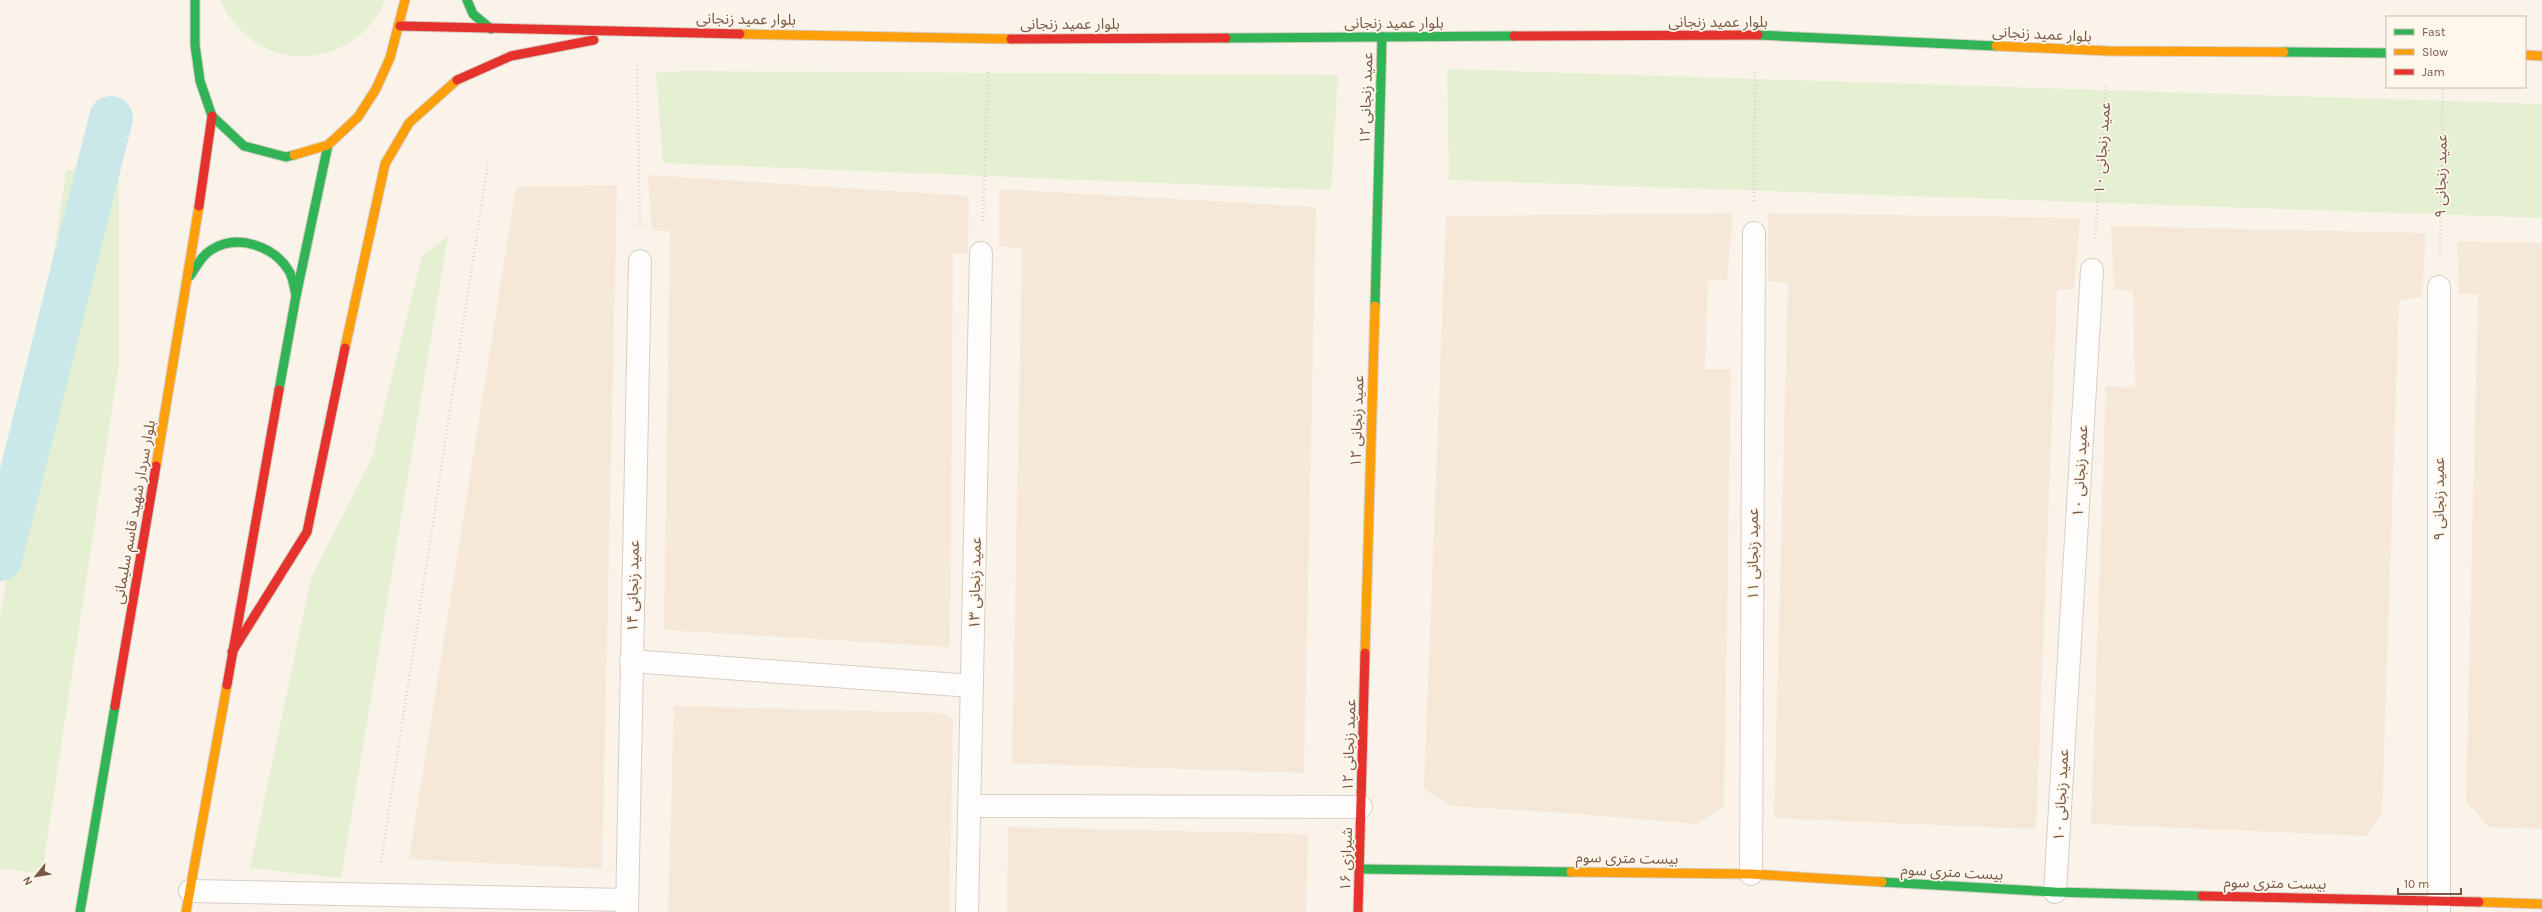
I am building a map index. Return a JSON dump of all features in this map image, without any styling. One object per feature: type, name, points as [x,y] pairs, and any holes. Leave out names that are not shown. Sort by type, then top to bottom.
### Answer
[{"type":"main road","points":[[196,0],[195,46],[200,82],[212,116],[244,146],[286,157],[328,145],[358,117],[372,94],[390,58],[406,0]]},
{"type":"main road","points":[[467,0],[473,14],[491,29]]},
{"type":"main road","name":"بلوار عمید زنجانی","points":[[400,26],[989,39],[1756,35],[2109,51],[2386,53]]},
{"type":"main road","points":[[232,652],[307,532],[372,217],[385,164],[409,123],[455,81],[511,56],[637,31]]},
{"type":"main road","name":"عمید زنجانی ۱۲","points":[[1361,807],[1382,37]]},
{"type":"main road","points":[[2526,55],[2542,56]]},
{"type":"main road","name":"بلوار سردار شهید قاسم سلیمانی","points":[[80,912],[188,279],[212,116]]},
{"type":"main road","points":[[186,912],[296,296],[328,145]]},
{"type":"main road","points":[[188,279],[202,257],[213,250],[224,244],[249,242],[273,252],[290,271],[296,296]]},
{"type":"main road","name":"شیرازی ۱۶","points":[[1358,912],[1361,807]]},
{"type":"main road","name":"بیست متری سوم","points":[[1360,869],[1751,874],[2055,892],[2439,906],[2542,904]]},
{"type":"street","name":"عمید زنجانی ۱۱","points":[[1751,874],[1754,233]]},
{"type":"street","name":"عمید زنجانی ۱۳","points":[[968,912],[981,253]]},
{"type":"street","name":"عمید زنجانی ۱۴","points":[[627,906],[640,261]]},
{"type":"street","name":"عمید زنجانی ۱۰","points":[[2055,892],[2092,270]]},
{"type":"street","name":"عمید زنجانی ۹","points":[[2439,287],[2439,906]]},
{"type":"street","points":[[631,661],[972,686]]},
{"type":"street","points":[[970,806],[1361,807]]},
{"type":"street","points":[[190,891],[374,903],[627,906]]},
{"type":"path","points":[[637,31],[640,261]]},
{"type":"path","points":[[1754,233],[1756,35]]},
{"type":"path","points":[[981,253],[989,39]]},
{"type":"path","name":"عمید زنجانی ۱۰","points":[[2092,270],[2109,51]]},
{"type":"path","name":"عمید زنجانی ۹","points":[[2439,287],[2443,88]]},
{"type":"path","points":[[374,903],[488,162]]},
{"type":"shaded area","points":[[648,175],[969,196],[968,254],[953,254],[950,647],[664,630],[670,231],[652,230]]},
{"type":"shaded area","points":[[617,185],[602,869],[409,859],[516,187]]},
{"type":"shaded area","points":[[999,189],[1316,207],[1304,773],[1012,763],[1022,249],[999,246]]},
{"type":"shaded area","points":[[1733,213],[1727,280],[1708,281],[1705,369],[1731,369],[1724,807],[1697,824],[1565,813],[1451,806],[1424,789],[1446,216]]},
{"type":"shaded area","points":[[1768,213],[2080,218],[2074,289],[2057,290],[2036,829],[1774,818],[1788,283],[1768,281]]},
{"type":"shaded area","points":[[2111,226],[2426,233],[2422,297],[2399,300],[2382,813],[2367,836],[2091,824],[2106,386],[2135,388],[2133,291],[2114,290]]},
{"type":"shaded area","points":[[2457,241],[2542,243],[2542,829],[2489,827],[2466,801],[2478,294],[2459,294]]},
{"type":"shaded area","points":[[674,706],[941,713],[953,719],[949,912],[668,912]]},
{"type":"shaded area","points":[[1008,827],[1308,834],[1306,912],[1007,912]]},
{"type":"green space","points":[[220,0],[385,0],[375,18],[362,33],[346,44],[328,52],[309,56],[289,55],[270,50],[252,40],[233,22]]},
{"type":"green space","points":[[1447,69],[2542,104],[2542,218],[1449,180]]},
{"type":"green space","points":[[682,71],[1338,75],[1331,190],[663,163],[656,73]]},
{"type":"green space","points":[[119,169],[119,363],[42,873],[0,869],[0,621],[66,171]]},
{"type":"green space","points":[[448,236],[341,878],[250,868],[311,578],[372,458],[422,256]]},
{"type":"waterway","points":[[0,559],[111,118]]},
{"type":"traffic: fast","points":[[195,0],[195,45],[200,81],[212,116],[244,146],[286,157],[294,155]]},
{"type":"traffic: fast","points":[[467,0],[473,14],[491,29]]},
{"type":"traffic: fast","points":[[1758,35],[1996,46]]},
{"type":"traffic: fast","points":[[1226,38],[1514,36]]},
{"type":"traffic: fast","points":[[1375,306],[1382,37]]},
{"type":"traffic: fast","points":[[2284,52],[2386,53]]},
{"type":"traffic: fast","points":[[279,390],[296,296],[328,145]]},
{"type":"traffic: fast","points":[[190,276],[202,258],[211,250],[221,245],[243,243],[265,249],[282,262],[289,271],[296,295]]},
{"type":"traffic: fast","points":[[80,912],[115,706]]},
{"type":"traffic: fast","points":[[1360,869],[1571,872]]},
{"type":"traffic: fast","points":[[1882,882],[2055,892],[2202,896]]},
{"type":"traffic: slow","points":[[294,155],[328,145],[358,117],[376,89],[390,58],[405,0]]},
{"type":"traffic: slow","points":[[740,34],[1011,39]]},
{"type":"traffic: slow","points":[[1996,46],[2109,51],[2284,52]]},
{"type":"traffic: slow","points":[[2526,55],[2542,56]]},
{"type":"traffic: slow","points":[[345,348],[385,164],[409,123],[457,80]]},
{"type":"traffic: slow","points":[[156,466],[199,206]]},
{"type":"traffic: slow","points":[[1365,653],[1375,306]]},
{"type":"traffic: slow","points":[[186,912],[227,685]]},
{"type":"traffic: slow","points":[[1571,872],[1751,874],[1882,882]]},
{"type":"traffic: slow","points":[[2479,902],[2542,904]]},
{"type":"traffic: jam","points":[[400,26],[740,34]]},
{"type":"traffic: jam","points":[[1514,36],[1758,35]]},
{"type":"traffic: jam","points":[[1011,39],[1226,38]]},
{"type":"traffic: jam","points":[[457,80],[511,56],[594,40]]},
{"type":"traffic: jam","points":[[199,206],[212,116]]},
{"type":"traffic: jam","points":[[232,652],[307,532],[345,348]]},
{"type":"traffic: jam","points":[[227,685],[279,390]]},
{"type":"traffic: jam","points":[[115,706],[156,466]]},
{"type":"traffic: jam","points":[[1358,912],[1365,653]]},
{"type":"traffic: jam","points":[[2202,896],[2479,902]]}]
